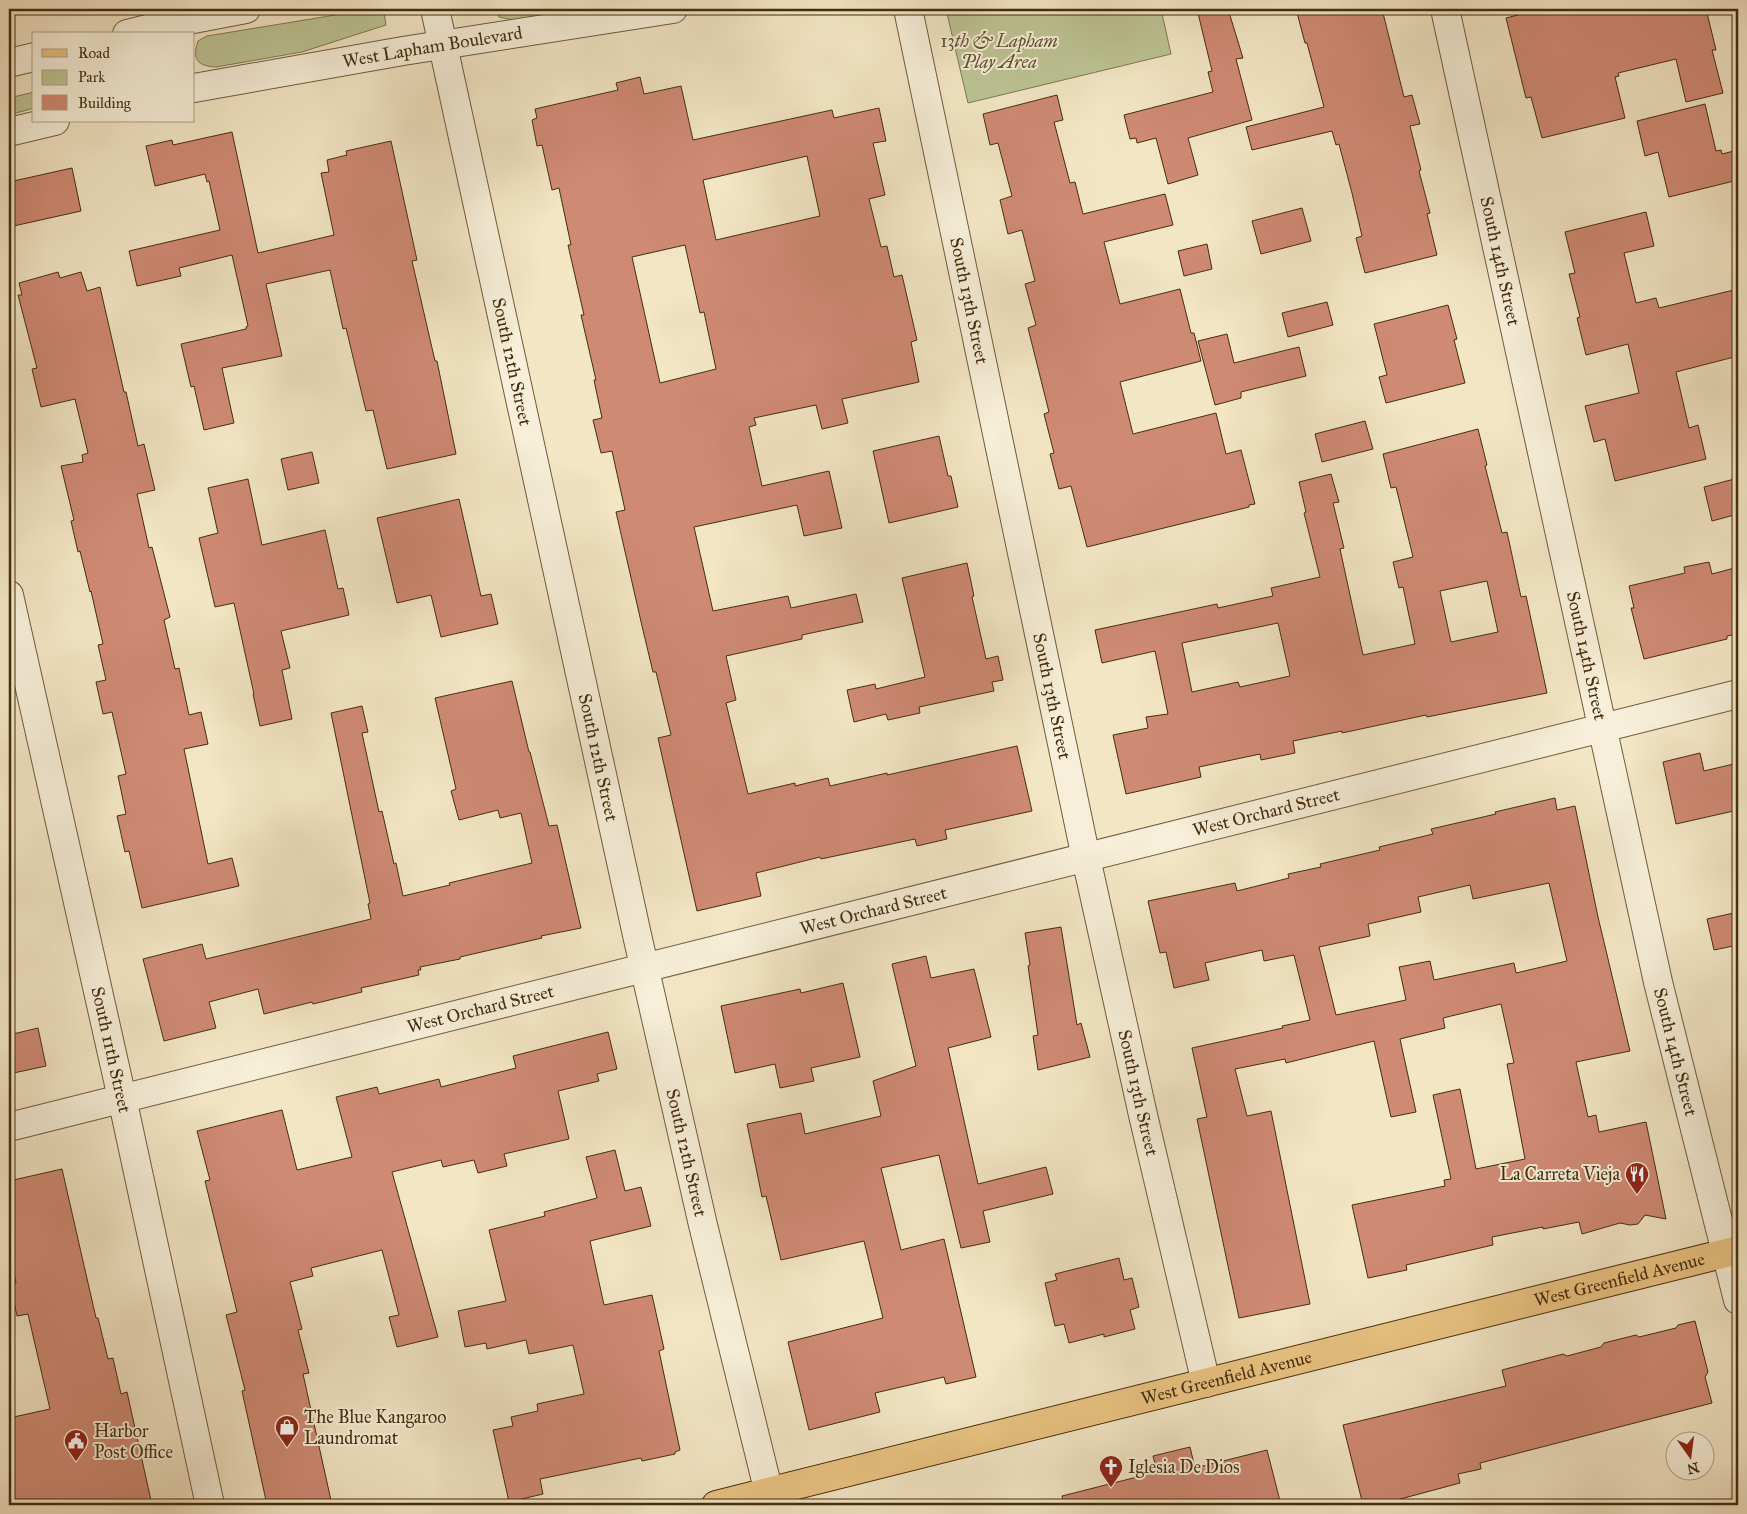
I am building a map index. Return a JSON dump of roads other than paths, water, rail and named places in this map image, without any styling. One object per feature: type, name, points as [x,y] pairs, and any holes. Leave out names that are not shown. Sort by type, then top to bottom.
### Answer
[{"type":"main road","name":"West Greenfield Avenue","points":[[716,1505],[770,1499],[1206,1383],[1733,1252]]},
{"type":"street","points":[[135,32],[246,9]]},
{"type":"street","name":"South 12th Street","points":[[435,9],[645,968],[703,1225],[770,1499]]},
{"type":"street","name":"West Lapham Boulevard","points":[[195,88],[442,45],[673,9]]},
{"type":"street","name":"South 13th Street","points":[[908,9],[1086,858],[1143,1115],[1206,1383]]},
{"type":"street","name":"South 14th Street","points":[[1446,9],[1658,982],[1733,1252],[1738,1300]]},
{"type":"street","points":[[9,63],[32,57]]},
{"type":"street","points":[[9,132],[51,122]]},
{"type":"street","name":"South 11th Street","points":[[9,595],[122,1098],[210,1505]]},
{"type":"street","name":"West Orchard Street","points":[[9,1126],[1738,694]]},
{"type":"place","name":"La Carreta Vieja","points":[[1637,1195]]},
{"type":"place","name":"The Blue Kangaroo Laundromat","points":[[287,1448]]},
{"type":"place","name":"Harbor Post Office","points":[[76,1462]]},
{"type":"place","name":"Iglesia De Dios","points":[[1111,1488]]},
{"type":"park label","name":"13th & Lapham Play Area","points":[[999,51]]}]
